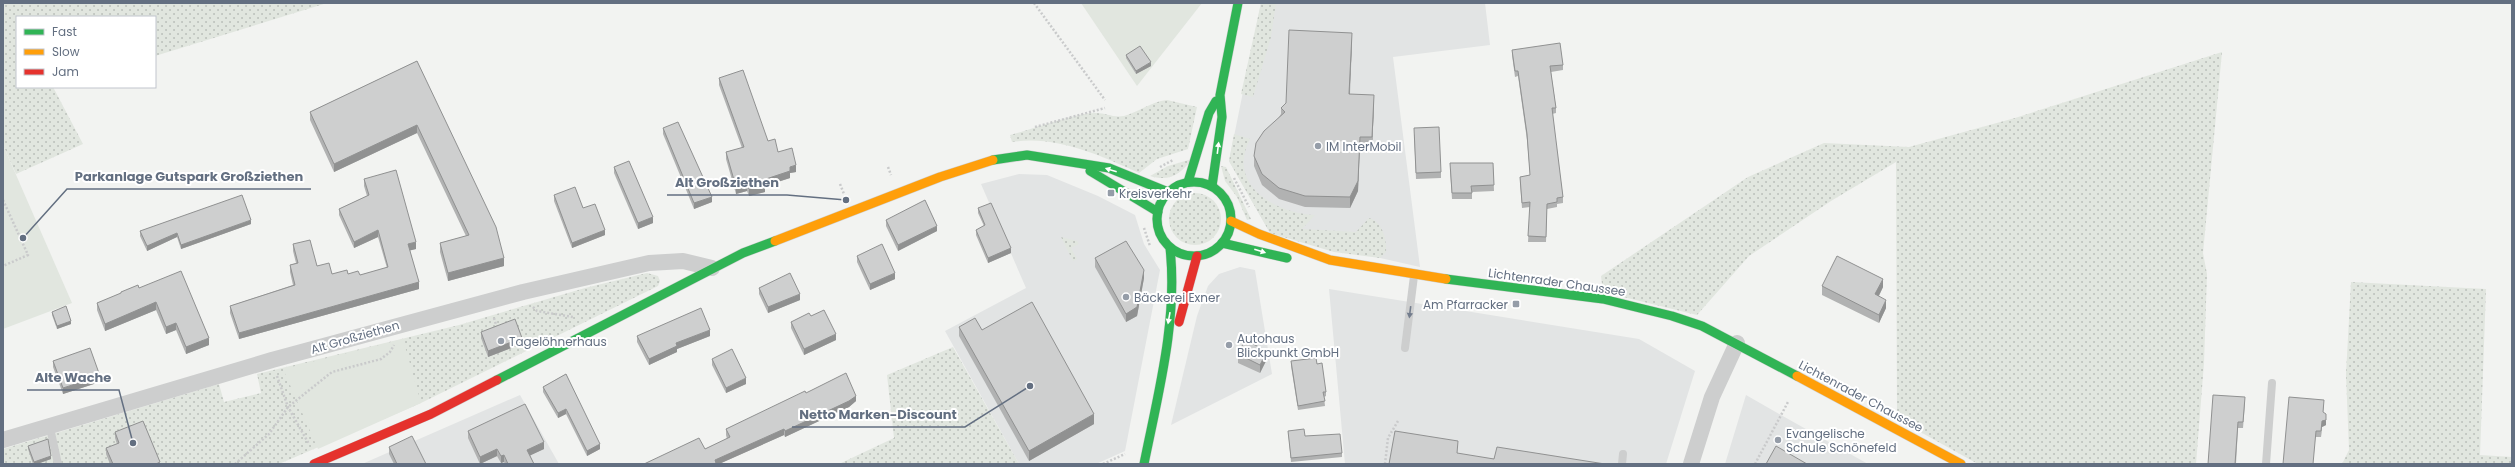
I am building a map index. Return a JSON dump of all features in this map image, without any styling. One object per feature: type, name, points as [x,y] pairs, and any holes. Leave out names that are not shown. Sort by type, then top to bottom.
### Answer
[{"type":"street","points":[[1212,186],[1222,117],[1220,95],[1238,3]]},
{"type":"street","points":[[1188,182],[1209,113],[1220,95]]},
{"type":"street","points":[[321,462],[431,414],[743,253],[940,177],[999,158],[1043,156],[1079,164],[1109,168],[1168,192]]},
{"type":"street","points":[[1079,164],[1104,182],[1158,212]]},
{"type":"street","points":[[1144,464],[1166,350],[1173,275],[1170,248],[1159,231],[1158,212],[1168,192],[1188,182],[1201,182],[1212,186],[1227,201],[1232,221],[1227,237],[1222,243],[1206,254],[1197,256],[1183,254],[1170,248]]},
{"type":"street","name":"Lichtenrader Chaussee","points":[[1232,221],[1259,234],[1330,260],[1414,275],[1603,299],[1672,316],[1702,326],[1737,343],[1960,464]]},
{"type":"street","name":"Lichtenrader Chaussee","points":[[1222,243],[1250,248],[1298,260],[1330,260]]},
{"type":"street","points":[[1166,350],[1177,328],[1197,256]]},
{"type":"street","name":"Alt Großziethen","points":[[3,440],[50,428],[272,360],[523,292],[649,263],[683,261],[712,268]]},
{"type":"street","points":[[1691,464],[1712,397],[1737,343]]},
{"type":"lane","points":[[1405,348],[1414,275]]},
{"type":"lane","points":[[2266,464],[2272,383]]},
{"type":"lane","points":[[50,428],[58,464]]},
{"type":"lane","points":[[1622,464],[1623,454]]},
{"type":"path","points":[[1034,3],[1105,100]]},
{"type":"path","points":[[1035,127],[1105,108]]},
{"type":"path","points":[[1154,170],[1176,159]]},
{"type":"path","points":[[1231,172],[1252,212]]},
{"type":"path","points":[[3,200],[28,255],[3,266]]},
{"type":"path","points":[[1143,222],[1152,249]]},
{"type":"path","points":[[531,304],[536,311],[573,317],[588,322],[595,330]]},
{"type":"path","points":[[492,314],[497,328]]},
{"type":"path","points":[[234,464],[269,434],[288,407],[332,372],[381,359],[390,352],[397,335],[394,326]]},
{"type":"path","points":[[272,360],[288,407],[321,462]]},
{"type":"path","points":[[1755,464],[1788,402]]},
{"type":"path","points":[[1385,464],[1388,438],[1398,421]]},
{"type":"path","points":[[1104,464],[1131,452]]},
{"type":"shaded area","points":[[3,3],[327,3],[156,56],[156,16],[16,16],[16,88],[54,88],[83,144],[16,174],[3,145]]},
{"type":"shaded area","points":[[1081,3],[1202,3],[1137,86]]},
{"type":"shaded area","name":"IM InterMobil","points":[[1261,3],[1485,3],[1490,45],[1393,57],[1420,267],[1270,233],[1229,161]]},
{"type":"shaded area","points":[[1261,3],[1276,3],[1271,37],[1253,97],[1241,94]]},
{"type":"shaded area","points":[[2222,52],[2203,253],[2207,274],[2204,363],[2196,464],[1978,464],[1897,419],[1896,162],[1831,201],[1749,256],[1697,315],[1603,292],[1601,276],[1748,177],[1824,143],[1909,147],[2015,118]]},
{"type":"shaded area","points":[[1167,100],[1197,107],[1188,149],[1157,159],[1139,173],[1093,153],[1077,148],[1045,141],[1012,142],[1010,135],[1088,113],[1124,116],[1155,103]]},
{"type":"shaded area","points":[[1234,134],[1250,139],[1244,155],[1244,170],[1249,183],[1258,194],[1285,209],[1315,215],[1302,229],[1356,232],[1369,218],[1374,220],[1383,231],[1386,241],[1386,252],[1380,258],[1334,252],[1270,233],[1229,161]]},
{"type":"shaded area","points":[[3,145],[72,303],[3,329]]},
{"type":"shaded area","points":[[1192,159],[1179,173],[1163,178],[1150,176],[1168,166]]},
{"type":"shaded area","points":[[1221,166],[1226,167],[1251,219],[1247,220],[1237,197],[1225,181]]},
{"type":"shaded area","points":[[1019,174],[1047,175],[1098,196],[1135,215],[1144,244],[1160,270],[1125,451],[1096,464],[1019,464],[945,331],[1026,288],[981,184]]},
{"type":"shaded area","points":[[1190,193],[1200,193],[1210,197],[1217,204],[1221,214],[1221,224],[1217,234],[1210,241],[1200,245],[1190,245],[1180,241],[1173,234],[1169,224],[1169,214],[1173,204],[1180,197]]},
{"type":"shaded area","points":[[1061,237],[1077,241],[1079,244],[1071,248],[1077,259],[1073,261]]},
{"type":"shaded area","name":"Autohaus Blickpunkt GmbH","points":[[1240,267],[1255,270],[1272,374],[1171,425],[1197,316],[1208,286],[1219,274]]},
{"type":"shaded area","points":[[647,273],[658,276],[660,281],[658,286],[421,403],[279,464],[3,464],[3,449],[219,384],[224,402],[261,393],[257,374],[459,325],[585,288]]},
{"type":"shaded area","points":[[2351,282],[2486,289],[2480,455],[2512,457],[2512,464],[2342,464],[2349,450],[2346,374]]},
{"type":"shaded area","points":[[1329,289],[1639,339],[1695,371],[1666,464],[1345,464]]},
{"type":"shaded area","points":[[403,339],[421,403],[318,449],[283,369]]},
{"type":"shaded area","points":[[953,347],[1019,464],[839,464],[894,438],[887,375]]},
{"type":"shaded area","points":[[520,395],[559,464],[362,464]]},
{"type":"shaded area","name":"Evangelische Schule Schönefeld","points":[[1746,395],[1781,415],[1868,464],[1725,464]]},
{"type":"building","points":[[1289,30],[1352,33],[1349,94],[1374,95],[1372,137],[1360,137],[1358,181],[1350,197],[1305,196],[1279,188],[1262,174],[1254,156],[1256,143],[1264,131],[1285,112],[1281,108],[1286,103]]},
{"type":"building","points":[[1560,43],[1563,65],[1550,66],[1556,108],[1552,108],[1563,197],[1557,198],[1557,202],[1547,204],[1546,237],[1528,236],[1530,202],[1522,203],[1520,177],[1530,175],[1527,134],[1518,71],[1515,71],[1512,50]]},
{"type":"building","points":[[1140,46],[1151,62],[1136,71],[1126,55]]},
{"type":"building","points":[[417,61],[496,227],[504,258],[448,273],[440,243],[469,235],[417,125],[334,164],[310,112]]},
{"type":"building","points":[[743,70],[768,141],[775,139],[778,152],[792,148],[796,165],[790,167],[790,171],[763,180],[765,185],[749,189],[747,184],[736,187],[726,152],[744,147],[719,78]]},
{"type":"building","points":[[678,122],[712,197],[694,203],[663,128]]},
{"type":"building","points":[[1439,127],[1441,172],[1416,173],[1414,128]]},
{"type":"building","points":[[629,161],[653,217],[638,223],[614,167]]},
{"type":"building","points":[[1450,163],[1493,163],[1494,185],[1471,186],[1472,193],[1452,193]]},
{"type":"building","points":[[396,170],[416,242],[408,244],[419,282],[239,333],[230,306],[295,285],[290,265],[298,263],[293,244],[310,240],[317,266],[329,263],[332,274],[347,270],[348,274],[358,271],[360,275],[388,267],[378,230],[354,242],[339,209],[369,195],[364,179]]},
{"type":"building","points":[[575,187],[583,208],[595,204],[605,230],[572,243],[554,195]]},
{"type":"building","points":[[242,195],[251,220],[181,245],[177,233],[147,246],[140,231]]},
{"type":"building","points":[[925,200],[937,226],[898,245],[886,220]]},
{"type":"building","points":[[991,203],[1011,248],[988,258],[976,230],[985,225],[978,208]]},
{"type":"building","name":"Bäckerei Exner","points":[[1126,241],[1144,270],[1137,307],[1126,314],[1095,258]]},
{"type":"building","points":[[882,244],[895,273],[870,284],[857,256]]},
{"type":"building","points":[[1837,256],[1883,279],[1875,294],[1886,300],[1879,315],[1822,286]]},
{"type":"building","points":[[181,271],[209,338],[186,347],[176,323],[166,327],[156,302],[105,324],[97,303],[138,285],[139,288]]},
{"type":"building","points":[[790,273],[800,294],[768,307],[759,288]]},
{"type":"building","points":[[1032,302],[1094,414],[1029,451],[959,327],[975,318],[982,330]]},
{"type":"building","points":[[66,306],[71,321],[57,326],[52,312]]},
{"type":"building","points":[[701,308],[710,330],[676,343],[677,346],[649,359],[637,336]]},
{"type":"building","points":[[824,310],[836,334],[804,349],[791,322],[809,313],[811,316]]},
{"type":"building","name":"Tagelöhnerhaus","points":[[515,319],[522,338],[488,351],[481,332]]},
{"type":"building","points":[[1245,340],[1267,351],[1260,365],[1238,354]]},
{"type":"building","points":[[90,348],[100,376],[63,388],[53,361]]},
{"type":"building","points":[[732,349],[746,378],[726,388],[712,359]]},
{"type":"building","points":[[1316,358],[1317,364],[1322,363],[1326,392],[1323,392],[1325,401],[1298,406],[1291,361]]},
{"type":"building","points":[[846,373],[856,396],[849,401],[785,431],[784,429],[715,460],[716,463],[714,464],[644,464],[699,438],[705,449],[730,437],[726,429],[805,391],[806,393]]},
{"type":"building","points":[[566,374],[600,444],[587,451],[566,409],[558,413],[543,387]]},
{"type":"building","points":[[2213,395],[2245,397],[2243,422],[2238,422],[2235,464],[2208,464]]},
{"type":"building","points":[[2289,397],[2324,400],[2323,412],[2326,414],[2326,420],[2322,421],[2321,431],[2316,431],[2313,464],[2283,464]]},
{"type":"building","points":[[525,404],[544,442],[527,450],[534,464],[508,464],[504,455],[501,456],[497,449],[480,457],[468,431]]},
{"type":"building","points":[[143,421],[160,462],[156,464],[113,464],[106,448],[119,443],[115,432]]},
{"type":"building","points":[[1304,429],[1305,436],[1340,434],[1342,453],[1291,458],[1288,431]]},
{"type":"building","points":[[1395,431],[1458,441],[1457,453],[1494,459],[1497,447],[1605,464],[1389,464]]},
{"type":"building","points":[[412,436],[426,464],[397,464],[389,447]]},
{"type":"building","points":[[48,439],[51,456],[34,462],[28,446]]},
{"type":"building","points":[[1776,446],[1807,464],[1766,464]]},
{"type":"traffic: fast","points":[[1212,186],[1222,117],[1220,95],[1238,3]]},
{"type":"traffic: fast","points":[[1188,182],[1209,113],[1216,101]]},
{"type":"traffic: fast","points":[[993,160],[1027,155],[1109,168],[1168,192]]},
{"type":"traffic: fast","points":[[1090,171],[1158,212]]},
{"type":"traffic: fast","points":[[1194,182],[1215,188],[1225,198],[1231,219],[1225,240],[1215,250],[1194,256],[1173,250],[1163,240],[1157,219],[1163,198],[1173,188],[1194,182]]},
{"type":"traffic: fast","points":[[497,380],[743,253],[775,241]]},
{"type":"traffic: fast","points":[[1222,243],[1287,258]]},
{"type":"traffic: fast","points":[[1144,464],[1169,330],[1172,275],[1170,248]]},
{"type":"traffic: fast","points":[[1446,279],[1603,299],[1672,316],[1702,326],[1797,376]]},
{"type":"traffic: slow","points":[[775,241],[940,177],[993,160]]},
{"type":"traffic: slow","points":[[1231,221],[1259,234],[1330,260],[1446,279]]},
{"type":"traffic: slow","points":[[1797,376],[1961,464]]},
{"type":"traffic: jam","points":[[1179,322],[1197,256]]},
{"type":"traffic: jam","points":[[314,464],[431,414],[497,380]]},
{"type":"place","name":"IM InterMobil","points":[[1318,146]]},
{"type":"place","name":"Kreisverkehr","points":[[1111,193]]},
{"type":"place","name":"Alt Großziethen","points":[[846,200]]},
{"type":"place","name":"Parkanlage Gutspark Großziethen","points":[[23,238]]},
{"type":"place","name":"Bäckerei Exner","points":[[1126,297]]},
{"type":"place","name":"Am Pfarracker","points":[[1516,304]]},
{"type":"place","name":"Tagelöhnerhaus","points":[[501,341]]},
{"type":"place","name":"Autohaus Blickpunkt GmbH","points":[[1229,345]]},
{"type":"place","name":"Netto Marken-Discount","points":[[1030,386]]},
{"type":"place","name":"Evangelische Schule Schönefeld","points":[[1778,440]]},
{"type":"place","name":"Alte Wache","points":[[133,443]]}]
